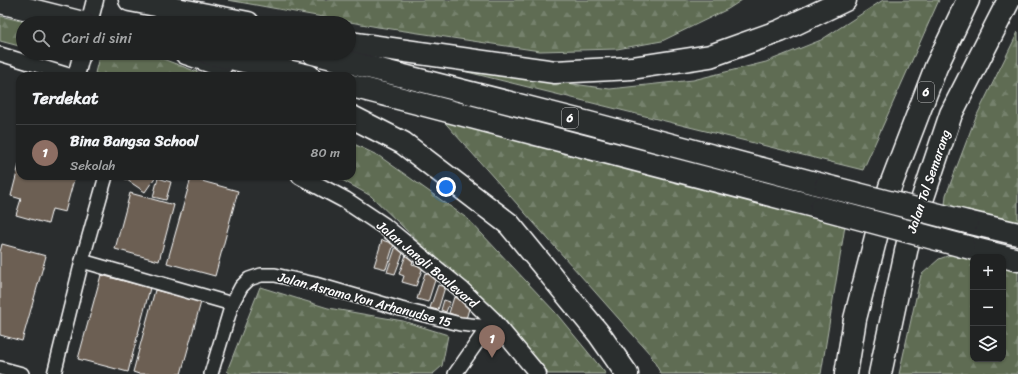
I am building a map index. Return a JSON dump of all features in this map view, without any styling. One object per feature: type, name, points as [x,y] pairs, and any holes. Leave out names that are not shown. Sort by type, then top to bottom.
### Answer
[{"type":"highway","points":[[112,0],[173,16]]},
{"type":"highway","points":[[130,0],[212,16]]},
{"type":"highway","points":[[356,44],[555,72],[632,68],[710,56],[780,31],[845,0]]},
{"type":"highway","name":"6","points":[[846,374],[857,311],[876,233],[890,187],[936,67],[968,0]]},
{"type":"highway","name":"Jalan Tol Semarang","points":[[880,374],[908,242],[950,114],[1009,0]]},
{"type":"highway","points":[[0,2],[56,16]]},
{"type":"highway","points":[[206,60],[241,72]]},
{"type":"highway","points":[[239,60],[291,72]]},
{"type":"highway","name":"6","points":[[341,60],[589,123],[826,186],[1018,234]]},
{"type":"highway","name":"6","points":[[356,87],[1018,260]]},
{"type":"highway","points":[[356,120],[403,143],[509,224],[599,334],[627,374]]},
{"type":"street","points":[[91,16],[95,0]]},
{"type":"street","points":[[0,54],[16,59]]},
{"type":"street","points":[[20,60],[59,72]]},
{"type":"street","points":[[77,72],[80,60]]},
{"type":"street","points":[[54,374],[82,261],[105,180]]},
{"type":"street","name":"Jalan Jangli Boulevard","points":[[308,180],[345,200],[384,226],[462,290],[538,374]]},
{"type":"street","points":[[82,261],[232,304]]},
{"type":"street","name":"Jalan Asrama Yon Arhanudse 15","points":[[211,374],[232,304],[241,287],[249,279],[261,275],[275,275],[315,284],[460,324],[491,323]]},
{"type":"street","points":[[455,374],[491,323]]},
{"type":"street","points":[[0,368],[22,374]]},
{"type":"green space","points":[[228,0],[742,0],[728,9],[662,41],[617,49],[540,51],[356,23],[356,16],[317,16]]},
{"type":"green space","points":[[883,0],[939,0],[863,170],[447,67],[610,89],[693,80],[766,62],[821,40]]},
{"type":"green space","points":[[0,16],[16,20],[16,45],[0,41]]},
{"type":"green space","points":[[1018,32],[1018,226],[945,205],[946,195],[975,119]]},
{"type":"green space","points":[[98,60],[166,60],[197,72],[95,72]]},
{"type":"green space","points":[[440,117],[845,226],[821,374],[661,374],[650,354]]},
{"type":"green space","points":[[356,145],[379,156],[468,219],[555,312],[606,374],[548,374],[525,345],[371,196],[342,180],[356,180]]},
{"type":"green space","points":[[953,254],[970,258],[970,362],[1006,362],[1006,266],[1018,269],[1018,374],[899,374],[921,275],[939,259]]},
{"type":"green space","points":[[260,287],[328,308],[403,321],[448,335],[442,366],[433,374],[231,374],[227,371]]},
{"type":"building","points":[[16,177],[16,180],[74,180],[65,212],[52,209],[48,224],[16,215],[21,199],[11,196]]},
{"type":"building","points":[[127,180],[153,180],[145,192]]},
{"type":"building","points":[[157,180],[171,182],[166,200],[153,197]]},
{"type":"building","points":[[190,180],[198,180],[238,191],[215,276],[167,263]]},
{"type":"building","points":[[130,193],[174,205],[159,261],[115,249]]},
{"type":"building","points":[[382,240],[394,244],[386,269],[374,266]]},
{"type":"building","points":[[2,244],[46,256],[22,341],[0,335],[0,252]]},
{"type":"building","points":[[396,246],[405,248],[395,274],[387,272]]},
{"type":"building","points":[[406,255],[414,258],[412,264],[423,267],[416,286],[402,282],[404,276],[399,274]]},
{"type":"building","points":[[425,273],[436,277],[428,302],[417,299]]},
{"type":"building","points":[[101,275],[150,288],[128,372],[78,359]]},
{"type":"building","points":[[438,285],[445,287],[438,310],[430,308]]},
{"type":"building","points":[[155,290],[201,302],[181,374],[139,374],[133,372]]},
{"type":"building","points":[[454,297],[471,302],[466,319],[449,313]]},
{"type":"building","points":[[444,300],[450,302],[446,312],[441,310]]},
{"type":"place","name":"Bina Bangsa School","points":[[492,358]]}]
